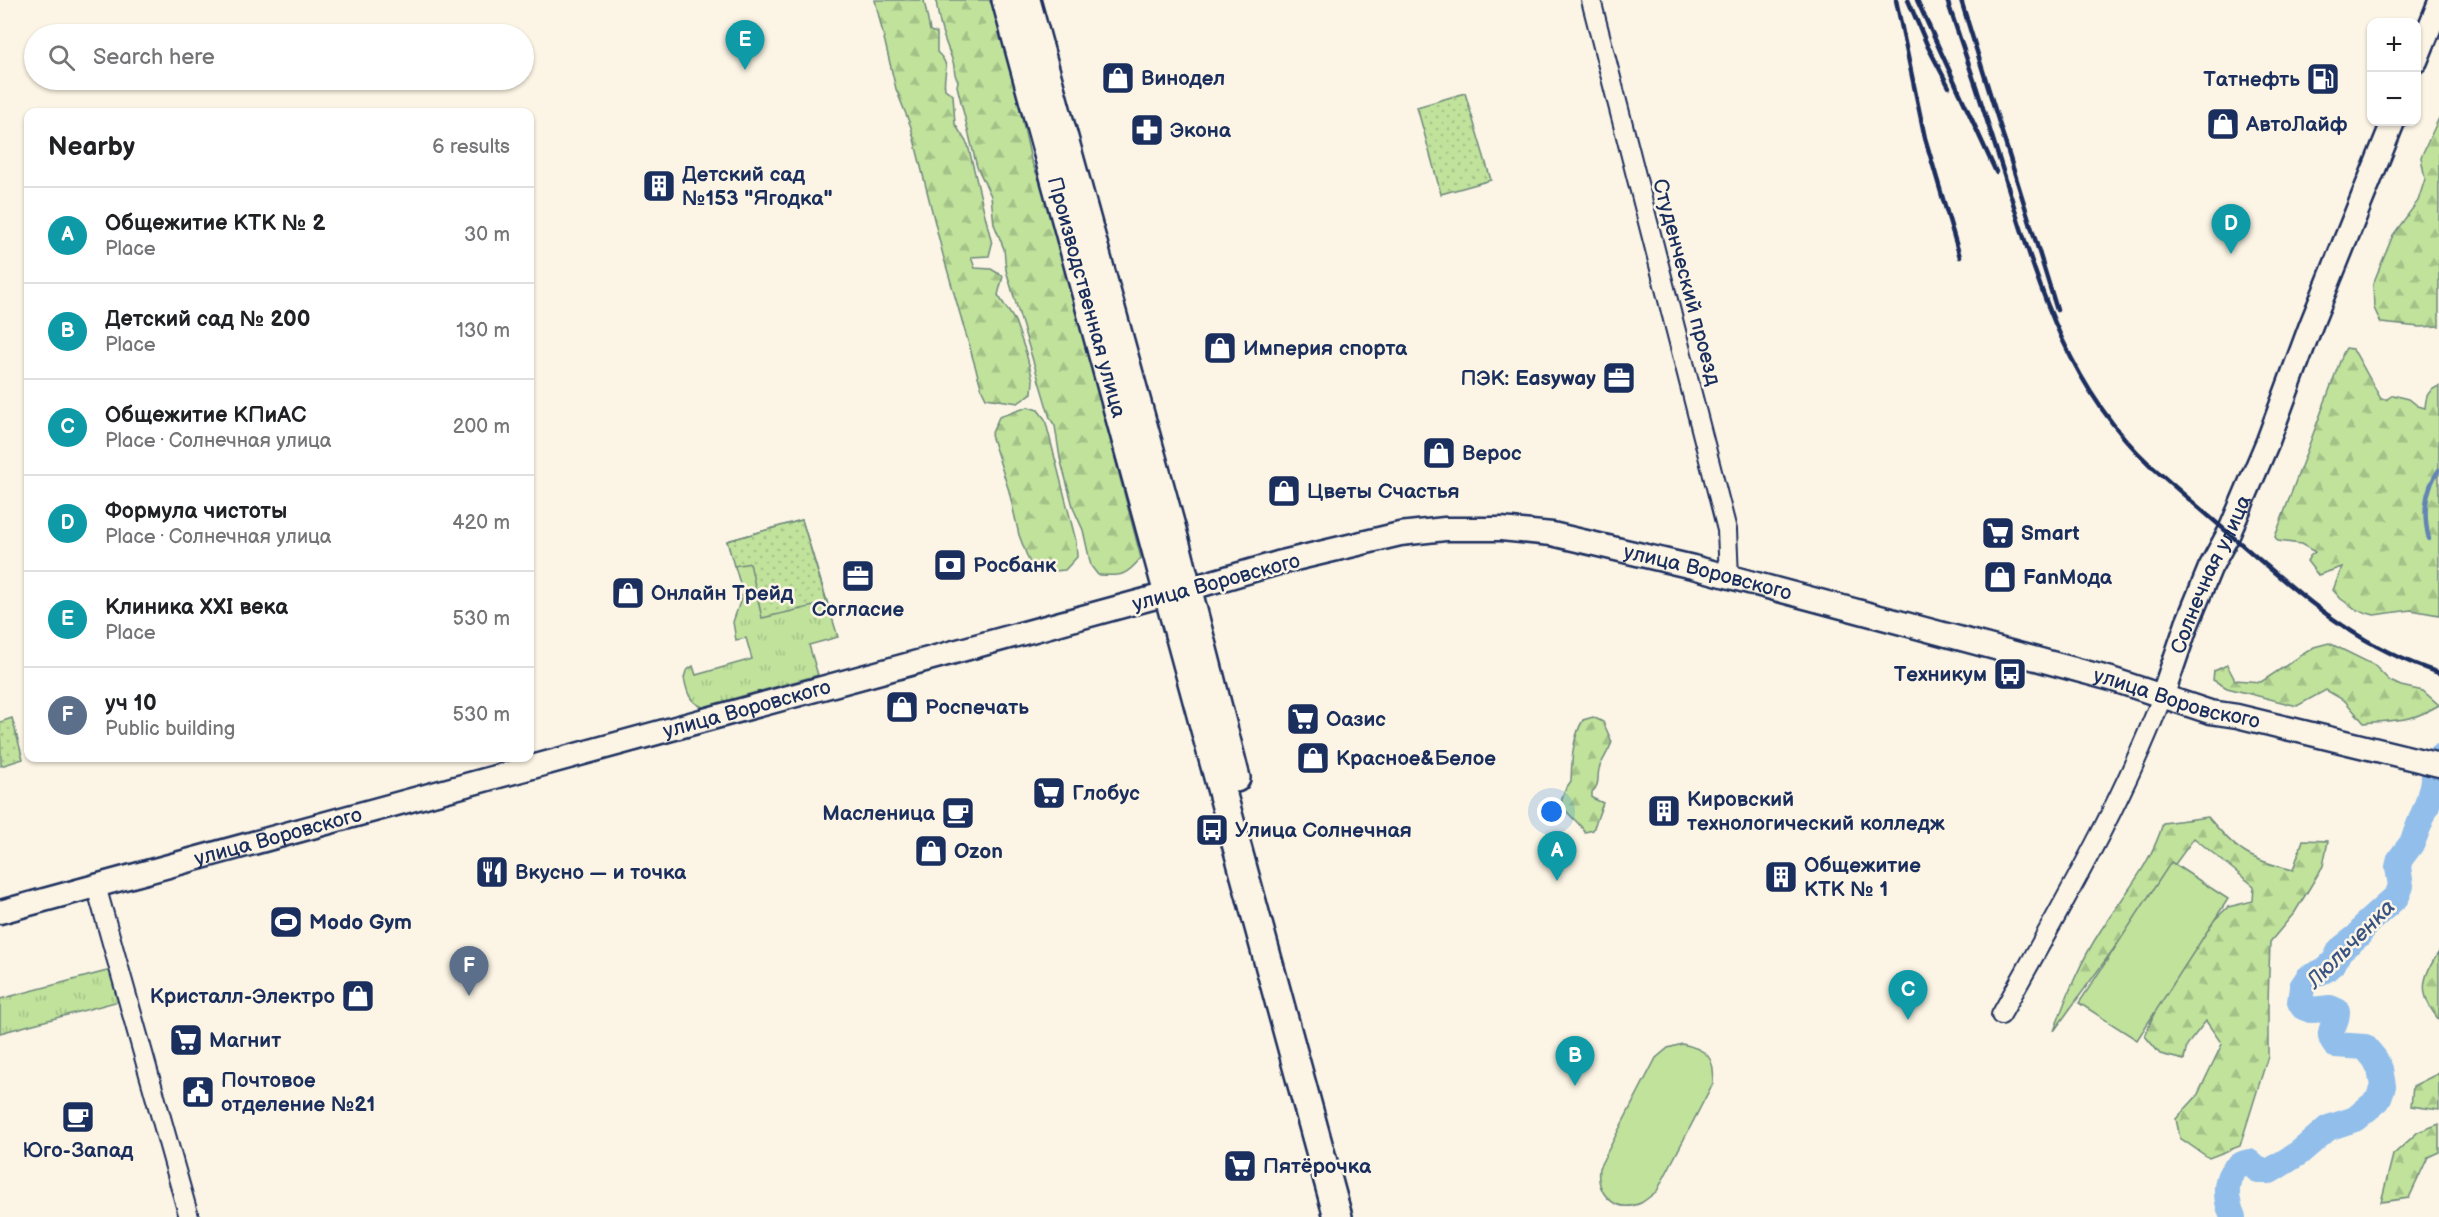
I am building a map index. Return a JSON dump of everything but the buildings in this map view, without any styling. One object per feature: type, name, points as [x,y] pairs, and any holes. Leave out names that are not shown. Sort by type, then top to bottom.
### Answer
[{"type":"highway","name":"Производственная улица","points":[[1006,0],[1178,592]]},
{"type":"highway","name":"Производственная улица","points":[[1026,0],[1178,592]]},
{"type":"highway","points":[[1178,592],[1338,1217]]},
{"type":"highway","points":[[1178,592],[1280,948],[1353,1217]]},
{"type":"main road","points":[[2421,49],[2439,4]]},
{"type":"main road","name":"Солнечная улица","points":[[2162,697],[2187,624],[2268,441],[2311,325],[2391,126]]},
{"type":"main road","name":"улица Воровского","points":[[0,912],[1359,543],[1401,534],[1445,529],[1501,529],[1552,534],[1613,547],[2111,679],[2210,712],[2237,716],[2439,765]]},
{"type":"street","name":"Студенческий проезд","points":[[1591,0],[1727,530],[1729,578]]},
{"type":"street","name":"Солнечная улица","points":[[2001,1016],[2089,857],[2151,727],[2162,697]]},
{"type":"street","points":[[96,886],[189,1217]]},
{"type":"green space","points":[[875,0],[924,0],[930,31],[937,33],[937,52],[946,66],[945,89],[953,95],[955,124],[968,145],[992,244],[989,256],[971,257],[975,268],[991,269],[1003,276],[998,295],[1015,321],[1033,380],[1032,393],[1018,403],[986,398],[982,390],[943,255],[911,127],[896,89]]},
{"type":"green space","points":[[936,0],[989,0],[996,11],[1031,160],[1048,202],[1141,558],[1131,569],[1122,574],[1098,575],[1091,566],[1083,530],[1074,510],[1060,458],[1055,426],[1050,418],[1006,270],[1004,249],[994,224],[991,196],[977,167],[957,86],[958,81],[942,30]]},
{"type":"green space","points":[[1465,93],[1491,180],[1441,194],[1417,107]]},
{"type":"green space","points":[[2439,118],[2439,326],[2420,327],[2381,323],[2374,308],[2373,284],[2393,235],[2418,201],[2425,179],[2421,157]]},
{"type":"green space","points":[[2346,348],[2352,349],[2356,354],[2381,399],[2387,399],[2393,395],[2409,399],[2425,408],[2428,394],[2439,386],[2439,615],[2411,610],[2374,615],[2357,610],[2333,590],[2342,567],[2318,575],[2307,561],[2315,552],[2301,544],[2278,541],[2275,537]]},
{"type":"green space","points":[[1028,407],[1038,410],[1045,419],[1076,541],[1077,557],[1065,570],[1043,572],[1030,564],[1019,535],[1009,491],[991,435],[999,417]]},
{"type":"green space","points":[[802,520],[838,637],[809,645],[818,675],[703,707],[698,705],[688,692],[684,678],[686,671],[693,666],[696,675],[752,659],[746,638],[736,640],[733,622],[743,593],[727,541]]},
{"type":"green space","points":[[802,520],[827,603],[762,618],[750,563],[734,566],[727,541]]},
{"type":"green space","points":[[2329,643],[2374,665],[2390,681],[2423,691],[2439,705],[2410,718],[2364,723],[2345,701],[2326,690],[2297,706],[2227,688],[2213,680],[2214,671],[2227,665],[2235,680],[2261,682],[2314,647]]},
{"type":"green space","points":[[1593,717],[1603,722],[1612,742],[1599,768],[1597,785],[1592,792],[1592,798],[1603,803],[1593,830],[1585,832],[1564,809],[1562,798],[1571,781],[1573,749],[1579,727],[1583,720]]},
{"type":"green space","points":[[12,718],[23,759],[1,766],[0,722]]},
{"type":"green space","points":[[2208,817],[2227,838],[2244,852],[2254,858],[2293,870],[2303,840],[2328,841],[2323,866],[2295,912],[2270,942],[2268,1056],[2240,1146],[2209,1158],[2180,1138],[2176,1119],[2197,1096],[2222,1044],[2206,1021],[2187,1045],[2184,1060],[2160,1054],[2145,1036],[2163,991],[2209,925],[2228,907],[2253,901],[2254,886],[2194,838],[2054,1031],[2080,967],[2101,930],[2152,852],[2163,823]]},
{"type":"green space","points":[[2171,862],[2228,899],[2137,1040],[2079,1003]]},
{"type":"green space","points":[[2439,952],[2439,1020],[2428,1002],[2424,986],[2428,970]]},
{"type":"green space","points":[[111,970],[119,1001],[0,1033],[0,999]]},
{"type":"green space","points":[[1682,1044],[1708,1056],[1713,1067],[1713,1083],[1657,1191],[1641,1203],[1632,1206],[1615,1204],[1604,1193],[1599,1168],[1656,1058],[1668,1048]]},
{"type":"green space","points":[[2439,1073],[2439,1110],[2411,1106],[2413,1086]]},
{"type":"green space","points":[[2439,1124],[2439,1152],[2428,1157],[2409,1198],[2381,1202],[2393,1155],[2418,1132]]},
{"type":"waterway","points":[[2429,539],[2426,503],[2430,486],[2439,470]]},
{"type":"waterway","name":"Люльченка","points":[[2233,1217],[2228,1201],[2228,1184],[2230,1176],[2240,1165],[2249,1162],[2259,1171],[2270,1171],[2299,1153],[2328,1128],[2355,1119],[2378,1100],[2383,1086],[2380,1069],[2375,1059],[2365,1047],[2335,1045],[2331,1032],[2337,1011],[2330,1008],[2311,1010],[2303,1007],[2300,1002],[2302,987],[2308,978],[2325,970],[2334,962],[2340,950],[2359,935],[2366,924],[2397,896],[2401,886],[2398,867],[2400,859],[2412,843],[2428,802],[2439,757]]},
{"type":"railway","points":[[1896,0],[1925,138],[1960,257]]},
{"type":"railway","points":[[1908,0],[1928,47],[1949,87]]},
{"type":"railway","points":[[1917,0],[1996,172]]},
{"type":"railway","points":[[1947,0],[2043,292],[2058,330],[2096,401],[2121,434],[2150,465],[2298,592],[2362,638],[2411,663],[2439,673]]},
{"type":"railway","points":[[1961,0],[2057,310]]},
{"type":"place","name":"Клиника XXI века","points":[[745,70]]},
{"type":"place","name":"Винодел","points":[[1118,78]]},
{"type":"place","name":"Татнефть","points":[[2323,79]]},
{"type":"place","name":"АвтоЛайф","points":[[2223,124]]},
{"type":"place","name":"Экона","points":[[1147,130]]},
{"type":"place","name":"Детский сад №153 \"Ягодка\"","points":[[659,186]]},
{"type":"place","name":"Формула чистоты","points":[[2231,254]]},
{"type":"place","name":"Империя спорта","points":[[1220,348]]},
{"type":"place","name":"ПЭК: Easyway","points":[[1619,378]]},
{"type":"place","name":"Верос","points":[[1439,453]]},
{"type":"place","name":"Цветы Счастья","points":[[1284,491]]},
{"type":"place","name":"Smart","points":[[1998,533]]},
{"type":"place","name":"Росбанк","points":[[950,565]]},
{"type":"place","name":"Согласие","points":[[858,576]]},
{"type":"place","name":"FanМода","points":[[2000,577]]},
{"type":"place","name":"Онлайн Трейд","points":[[628,593]]},
{"type":"place","name":"Техникум","points":[[2010,674]]},
{"type":"place","name":"Роспечать","points":[[902,707]]},
{"type":"place","name":"Оазис","points":[[1303,719]]},
{"type":"place","name":"Красное&Белое","points":[[1313,758]]},
{"type":"place","name":"Глобус","points":[[1049,793]]},
{"type":"place","name":"Кировский технологический колледж","points":[[1664,811]]},
{"type":"place","name":"Масленица","points":[[958,813]]},
{"type":"place","name":"Улица Солнечная","points":[[1212,830]]},
{"type":"place","name":"Ozon","points":[[931,851]]},
{"type":"place","name":"Вкусно — и точка","points":[[492,872]]},
{"type":"place","name":"Общежитие КТК № 1","points":[[1781,877]]},
{"type":"place","name":"Общежитие КТК № 2","points":[[1557,881]]},
{"type":"place","name":"Modo Gym","points":[[286,922]]},
{"type":"place","name":"Кристалл-Электро","points":[[358,996]]},
{"type":"place","name":"уч 10","points":[[469,996]]},
{"type":"place","name":"Общежитие КПиАС","points":[[1908,1020]]},
{"type":"place","name":"Магнит","points":[[186,1040]]},
{"type":"place","name":"Детский сад № 200","points":[[1575,1086]]},
{"type":"place","name":"Почтовое отделение №21","points":[[198,1092]]},
{"type":"place","name":"Юго-Запад","points":[[78,1117]]},
{"type":"place","name":"Пятёрочка","points":[[1240,1166]]}]
